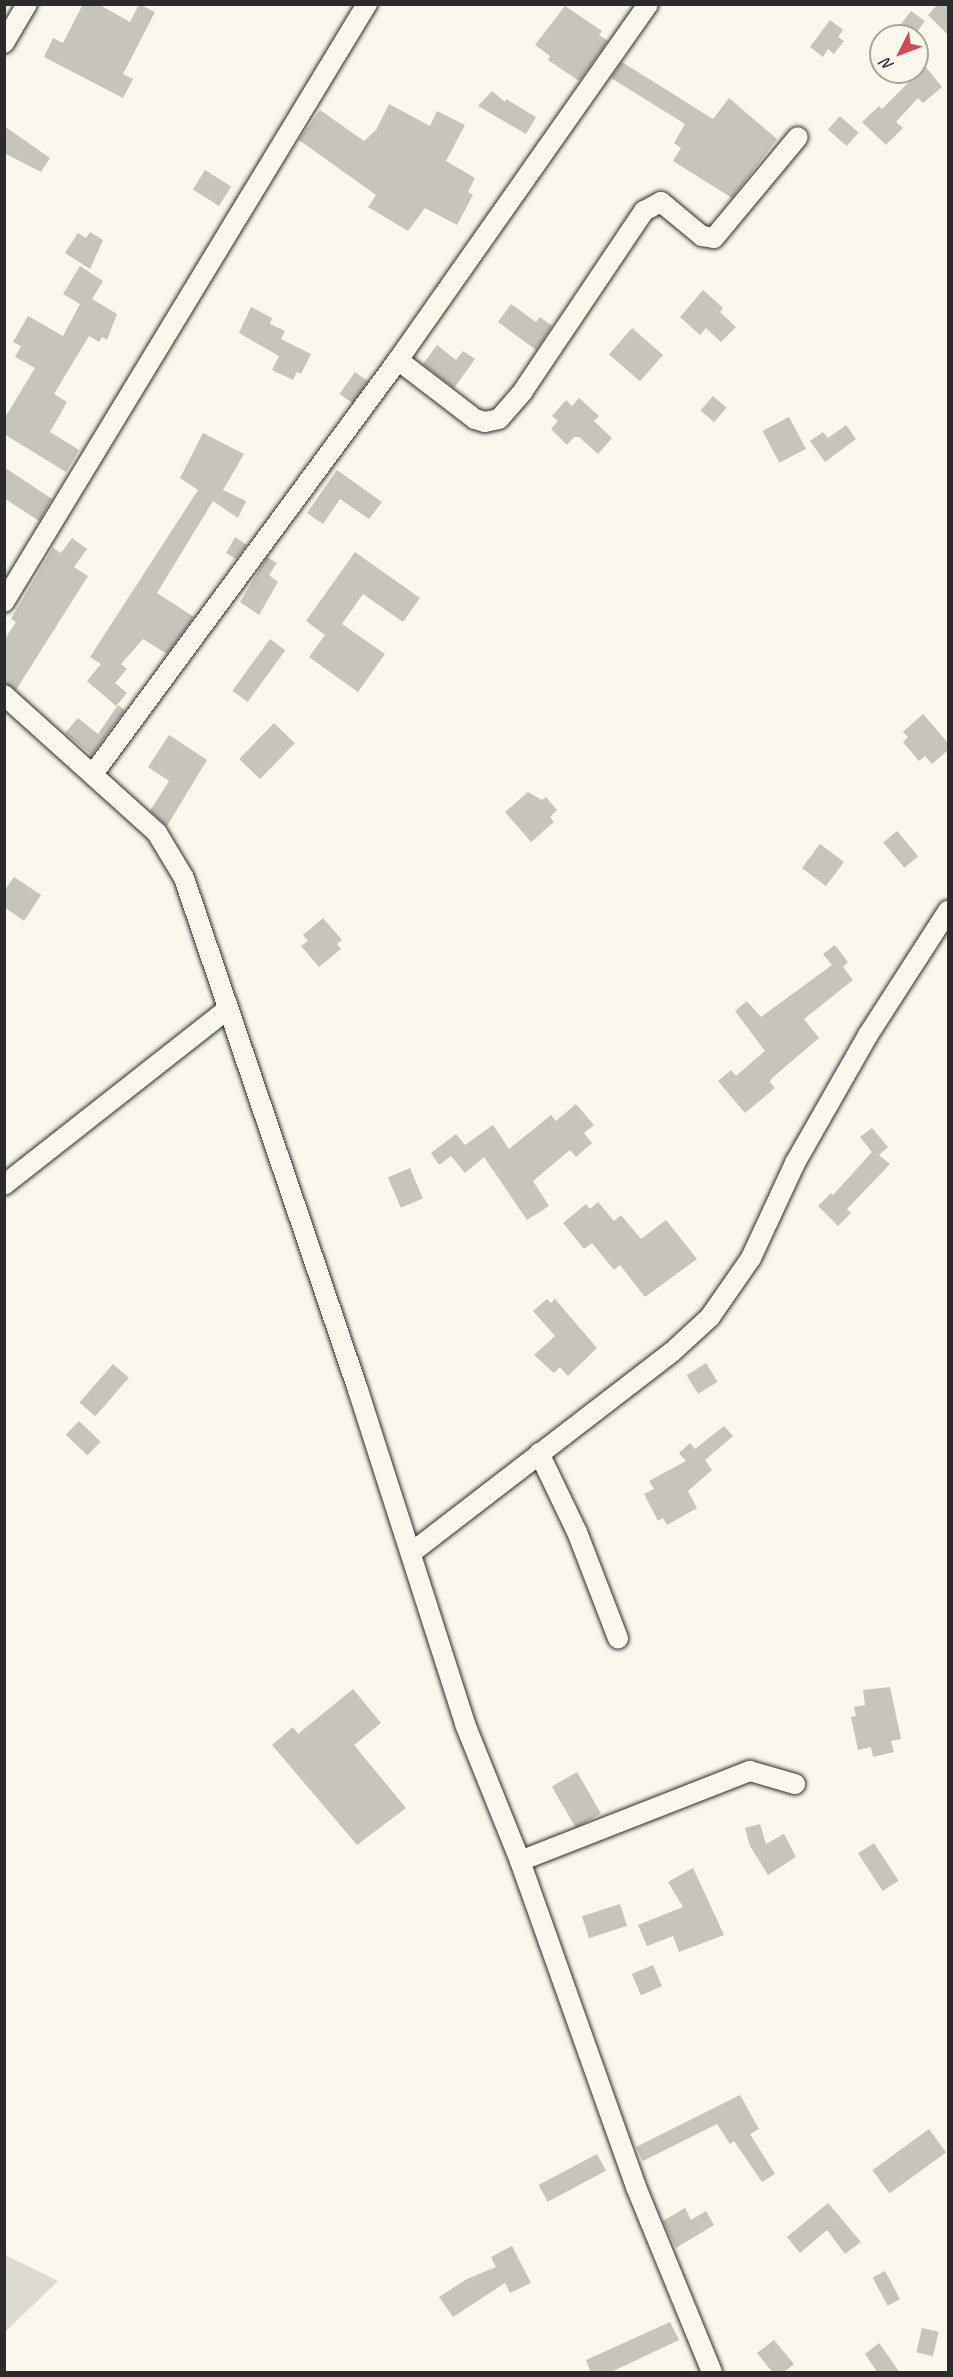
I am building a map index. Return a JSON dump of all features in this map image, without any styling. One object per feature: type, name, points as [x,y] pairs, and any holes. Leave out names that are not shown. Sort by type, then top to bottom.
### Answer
[{"type":"street","points":[[4,43],[27,4]]},
{"type":"street","points":[[4,602],[367,4]]},
{"type":"street","points":[[93,774],[398,360],[648,4]]},
{"type":"street","points":[[398,360],[475,418],[485,422],[499,418],[523,391],[644,211],[661,202],[702,236],[714,238],[798,137]]},
{"type":"street","points":[[4,695],[157,833],[173,855],[228,1009],[411,1553],[465,1724],[520,1861],[636,2187],[712,2373]]},
{"type":"street","points":[[411,1553],[672,1352],[710,1317],[752,1258],[795,1163],[868,1035],[948,911]]},
{"type":"street","points":[[4,1185],[228,1009]]},
{"type":"street","points":[[539,1453],[577,1532],[618,1638]]},
{"type":"street","points":[[520,1861],[750,1771],[795,1784]]},
{"type":"shaded area","points":[[5,2255],[58,2281],[5,2332]]},
{"type":"building","points":[[83,4],[98,4],[130,22],[139,4],[155,12],[123,74],[133,79],[123,98],[44,57],[53,38],[63,43]]},
{"type":"building","points":[[938,4],[948,4],[948,35],[928,15]]},
{"type":"building","points":[[565,6],[602,31],[599,35],[608,41],[579,81],[548,60],[550,56],[535,45]]},
{"type":"building","points":[[911,11],[925,21],[923,24],[901,24]]},
{"type":"building","points":[[830,20],[843,30],[838,37],[844,41],[834,54],[828,49],[823,57],[810,47]]},
{"type":"building","points":[[622,62],[713,119],[729,98],[777,139],[732,198],[673,161],[681,148],[674,143],[685,124],[611,78]]},
{"type":"building","points":[[929,71],[942,87],[923,103],[918,98],[896,122],[903,128],[886,145],[862,122],[879,106],[882,109],[907,84],[929,84]]},
{"type":"building","points":[[492,91],[505,102],[506,99],[536,117],[526,134],[478,106]]},
{"type":"building","points":[[389,104],[430,126],[437,111],[465,125],[446,161],[475,178],[468,192],[473,195],[457,225],[425,208],[408,231],[368,207],[376,195],[299,140],[320,110],[364,141],[376,130]]},
{"type":"building","points":[[840,116],[859,133],[847,146],[828,129]]},
{"type":"building","points":[[4,126],[50,158],[41,172],[4,153]]},
{"type":"building","points":[[205,170],[231,186],[219,206],[193,190]]},
{"type":"building","points":[[90,232],[103,240],[90,269],[65,253],[78,233],[86,238]]},
{"type":"building","points":[[80,266],[103,281],[92,299],[117,314],[107,340],[102,337],[99,342],[89,336],[54,394],[67,402],[50,432],[79,450],[66,472],[4,434],[4,419],[35,368],[15,357],[21,346],[13,342],[28,316],[63,336],[80,304],[63,294]]},
{"type":"building","points":[[703,290],[723,308],[720,312],[736,327],[721,342],[706,328],[700,335],[680,317]]},
{"type":"building","points":[[511,304],[536,322],[540,317],[552,326],[536,350],[498,322]]},
{"type":"building","points":[[251,307],[272,318],[270,324],[285,331],[281,339],[311,354],[301,374],[297,372],[293,380],[272,370],[279,356],[239,333]]},
{"type":"building","points":[[632,328],[663,355],[640,381],[609,354]]},
{"type":"building","points":[[437,345],[456,360],[463,351],[475,359],[454,388],[423,364]]},
{"type":"building","points":[[355,372],[368,381],[353,403],[340,394]]},
{"type":"building","points":[[713,396],[727,408],[714,422],[701,410]]},
{"type":"building","points":[[579,398],[599,416],[594,421],[612,438],[598,454],[579,437],[574,437],[567,445],[551,429],[558,421],[552,416],[566,400],[572,406]]},
{"type":"building","points":[[789,417],[806,449],[779,463],[763,431]]},
{"type":"building","points":[[846,425],[856,439],[825,462],[810,441],[823,432],[828,438]]},
{"type":"building","points":[[203,433],[244,454],[223,490],[246,501],[238,518],[213,501],[157,593],[194,617],[167,654],[143,639],[121,664],[127,669],[115,683],[127,693],[116,706],[87,681],[101,664],[90,657],[198,490],[180,478]]},
{"type":"building","points":[[4,467],[52,499],[39,521],[4,498]]},
{"type":"building","points":[[337,470],[382,502],[369,519],[340,499],[323,524],[307,513]]},
{"type":"building","points":[[235,537],[247,545],[236,559],[226,553]]},
{"type":"building","points":[[72,538],[87,549],[74,567],[88,576],[16,690],[4,683],[4,640],[16,622],[11,619],[53,548],[61,553]]},
{"type":"building","points":[[355,552],[420,598],[403,622],[363,594],[342,624],[385,654],[358,692],[309,657],[325,635],[306,621]]},
{"type":"building","points":[[267,557],[277,563],[269,575],[278,582],[259,615],[240,602]]},
{"type":"building","points":[[270,639],[285,650],[248,702],[232,691]]},
{"type":"building","points":[[118,705],[125,710],[92,755],[65,733],[78,718],[98,734]]},
{"type":"building","points":[[923,714],[948,743],[948,750],[932,764],[925,756],[919,761],[903,742],[908,737],[903,732]]},
{"type":"building","points":[[274,723],[295,743],[260,779],[239,759]]},
{"type":"building","points":[[169,735],[207,760],[167,826],[150,811],[169,781],[148,767]]},
{"type":"building","points":[[528,792],[542,800],[546,797],[557,810],[550,817],[554,822],[531,842],[505,812]]},
{"type":"building","points":[[897,831],[918,856],[904,868],[883,843]]},
{"type":"building","points":[[820,844],[844,862],[826,886],[802,868]]},
{"type":"building","points":[[14,877],[41,895],[24,921],[4,907],[4,891]]},
{"type":"building","points":[[323,918],[342,940],[337,944],[341,949],[319,967],[301,946],[308,941],[303,935]]},
{"type":"building","points":[[835,945],[848,962],[843,967],[853,980],[804,1019],[819,1038],[772,1078],[770,1082],[775,1088],[745,1113],[718,1081],[731,1070],[736,1076],[765,1051],[735,1011],[747,1001],[761,1017],[832,965],[823,954]]},
{"type":"building","points":[[576,1104],[594,1125],[584,1133],[592,1143],[576,1157],[570,1150],[533,1181],[549,1206],[527,1220],[484,1157],[465,1173],[451,1156],[439,1165],[431,1153],[456,1134],[465,1145],[493,1125],[509,1149],[551,1115],[556,1121]]},
{"type":"building","points":[[872,1128],[888,1147],[879,1155],[890,1164],[847,1209],[851,1213],[838,1226],[818,1206],[831,1193],[833,1195],[872,1152],[860,1137]]},
{"type":"building","points":[[410,1168],[423,1198],[401,1208],[388,1177]]},
{"type":"building","points":[[598,1202],[614,1221],[621,1215],[641,1239],[666,1220],[697,1259],[645,1297],[620,1265],[614,1270],[592,1243],[584,1249],[563,1223],[586,1204],[590,1209]]},
{"type":"building","points":[[547,1299],[551,1303],[555,1299],[597,1348],[568,1376],[560,1367],[554,1373],[534,1355],[555,1336],[533,1311]]},
{"type":"building","points":[[706,1363],[718,1382],[698,1394],[686,1375]]},
{"type":"building","points":[[113,1364],[129,1378],[95,1416],[80,1402]]},
{"type":"building","points":[[79,1421],[101,1442],[87,1456],[66,1435]]},
{"type":"building","points":[[724,1426],[733,1436],[705,1460],[712,1470],[688,1491],[697,1508],[667,1525],[663,1518],[658,1521],[644,1494],[654,1489],[649,1481],[686,1461],[679,1453],[690,1443],[695,1449]]},
{"type":"building","points":[[890,1687],[901,1739],[891,1741],[894,1752],[873,1757],[871,1747],[858,1750],[851,1717],[856,1716],[854,1707],[865,1705],[863,1690]]},
{"type":"building","points":[[353,1689],[381,1723],[354,1745],[406,1808],[357,1845],[272,1745],[293,1727],[298,1734]]},
{"type":"building","points":[[577,1772],[601,1814],[576,1828],[552,1786]]},
{"type":"building","points":[[760,1824],[766,1844],[784,1834],[796,1857],[768,1875],[750,1846],[745,1828]]},
{"type":"building","points":[[874,1843],[899,1881],[883,1891],[858,1853]]},
{"type":"building","points":[[693,1868],[724,1935],[679,1952],[673,1936],[647,1946],[638,1925],[683,1907],[668,1882]]},
{"type":"building","points":[[620,1904],[627,1926],[589,1938],[582,1916]]},
{"type":"building","points":[[653,1965],[662,1986],[641,1995],[632,1974]]},
{"type":"building","points":[[740,2095],[759,2129],[750,2134],[775,2174],[762,2182],[734,2141],[730,2144],[717,2124],[643,2161],[636,2147]]},
{"type":"building","points":[[929,2129],[946,2152],[889,2194],[872,2170]]},
{"type":"building","points":[[597,2154],[606,2171],[548,2202],[539,2185]]},
{"type":"building","points":[[828,2203],[861,2242],[845,2254],[827,2230],[800,2253],[787,2237]]},
{"type":"building","points":[[685,2208],[691,2220],[706,2211],[714,2225],[676,2248],[663,2221]]},
{"type":"building","points":[[512,2246],[531,2283],[510,2293],[505,2283],[453,2317],[439,2297],[467,2279],[496,2267],[491,2257]]},
{"type":"building","points":[[885,2271],[900,2299],[888,2306],[873,2278]]},
{"type":"building","points":[[670,2322],[679,2340],[609,2373],[591,2373],[586,2360]]},
{"type":"building","points":[[922,2328],[939,2332],[933,2356],[916,2352]]},
{"type":"building","points":[[774,2340],[794,2364],[783,2373],[773,2373],[757,2353]]},
{"type":"building","points":[[879,2343],[900,2373],[878,2373],[865,2354]]}]
